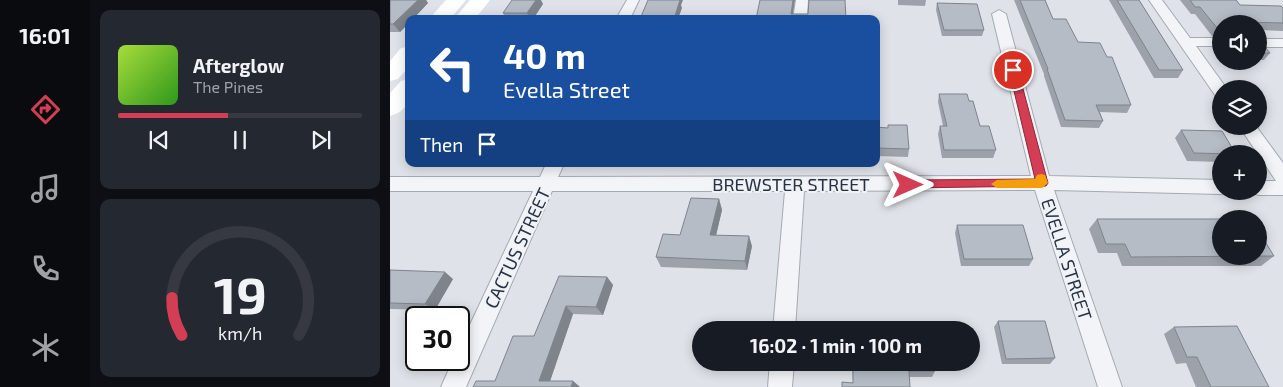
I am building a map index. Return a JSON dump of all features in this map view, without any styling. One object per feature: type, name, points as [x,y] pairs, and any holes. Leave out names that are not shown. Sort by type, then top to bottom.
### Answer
[{"type":"main road","points":[[443,15],[456,0]]},
{"type":"main road","points":[[467,15],[480,0]]},
{"type":"main road","points":[[390,74],[405,57]]},
{"type":"main road","points":[[390,108],[405,91]]},
{"type":"street","points":[[625,15],[632,0]]},
{"type":"street","points":[[800,15],[802,0]]},
{"type":"street","points":[[1155,0],[1213,80]]},
{"type":"street","name":"EVELLA STREET","points":[[999,14],[1042,183],[1110,387]]},
{"type":"street","points":[[1186,42],[1212,42]]},
{"type":"street","points":[[1267,42],[1283,43]]},
{"type":"street","points":[[1253,135],[1283,177]]},
{"type":"street","name":"BREWSTER STREET","points":[[390,184],[551,173],[795,184],[1042,183],[1212,187]]},
{"type":"street","name":"CACTUS STREET","points":[[453,387],[551,173]]},
{"type":"street","points":[[785,321],[795,184]]},
{"type":"street","points":[[1267,188],[1283,188]]},
{"type":"street","points":[[780,387],[781,371]]},
{"type":"building","points":[[390,0],[418,0],[393,24],[390,24]]},
{"type":"building","points":[[512,0],[536,0],[527,13],[503,13]]},
{"type":"building","points":[[648,0],[680,0],[675,15],[642,15]]},
{"type":"building","points":[[760,0],[793,0],[791,14],[808,14],[809,0],[845,0],[846,15],[757,15]]},
{"type":"building","points":[[1020,0],[1045,0],[1053,19],[1066,19],[1078,42],[1100,43],[1107,57],[1112,57],[1131,105],[1096,105],[1103,121],[1065,120],[1048,69]]},
{"type":"building","points":[[1117,0],[1139,0],[1183,70],[1159,70]]},
{"type":"building","points":[[1190,0],[1236,0],[1240,5],[1281,6],[1283,8],[1283,23],[1267,23],[1267,15],[1212,15],[1212,22],[1200,7],[1195,7]]},
{"type":"building","points":[[937,3],[977,4],[984,30],[944,30]]},
{"type":"building","points":[[939,94],[967,94],[969,101],[973,101],[980,126],[989,126],[996,150],[944,150],[940,126],[947,126]]},
{"type":"building","points":[[888,125],[907,125],[909,149],[880,148],[880,127],[888,128]]},
{"type":"building","points":[[1181,130],[1212,131],[1212,135],[1224,135],[1231,145],[1212,145],[1212,153],[1194,153]]},
{"type":"building","points":[[691,198],[719,199],[710,235],[749,236],[745,261],[656,257],[663,234],[680,235]]},
{"type":"building","points":[[1097,219],[1212,219],[1212,256],[1131,257],[1125,244],[1106,244]]},
{"type":"building","points":[[957,225],[1023,225],[1033,259],[964,259]]},
{"type":"building","points":[[1267,245],[1274,256],[1267,256]]},
{"type":"building","points":[[390,270],[445,272],[425,304],[390,303]]},
{"type":"building","points":[[559,276],[607,277],[596,307],[566,306],[539,381],[573,381],[571,387],[473,387],[476,381],[495,381],[513,336],[534,336]]},
{"type":"building","points":[[998,321],[1045,321],[1055,358],[1006,359]]},
{"type":"building","points":[[1237,326],[1269,387],[1211,387],[1197,357],[1187,357],[1174,327]]},
{"type":"building","points":[[853,371],[909,371],[910,387],[842,387],[842,382],[853,383]]},
{"type":"slow traffic","points":[[997,184],[1042,183],[1041,179]]},
{"type":"route","points":[[908,185],[1042,183],[1013,70]]}]
